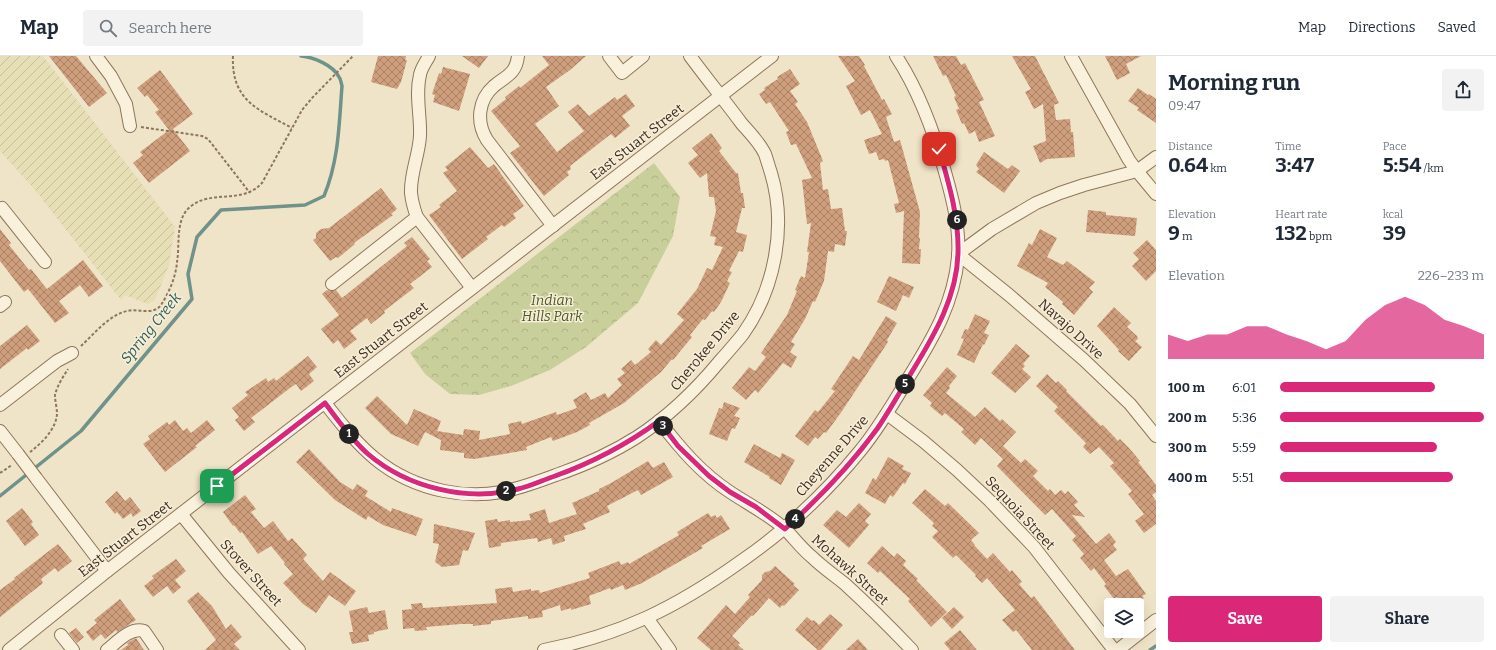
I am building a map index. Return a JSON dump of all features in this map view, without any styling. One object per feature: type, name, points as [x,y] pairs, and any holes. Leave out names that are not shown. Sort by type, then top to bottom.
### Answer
[{"type":"street","points":[[96,56],[111,76],[126,104],[130,126]]},
{"type":"street","points":[[429,56],[420,75],[418,85],[420,135],[419,150],[412,182],[411,193],[413,206],[417,217],[472,288]]},
{"type":"street","points":[[518,56],[514,68],[508,77],[486,95],[480,114],[480,125],[487,140],[553,226]]},
{"type":"street","points":[[609,56],[622,73],[644,56]]},
{"type":"street","name":"Cherokee Drive","points":[[325,403],[351,437],[368,454],[404,477],[426,486],[458,493],[481,494],[502,492],[538,483],[584,465],[637,437],[680,404],[702,383],[743,333],[755,313],[764,295],[771,273],[776,247],[778,224],[772,175],[764,152],[690,56]]},
{"type":"street","name":"East Stuart Street","points":[[9,650],[107,571],[771,56]]},
{"type":"street","name":"Cheyenne Drive","points":[[544,650],[599,636],[647,618],[680,602],[707,585],[785,529],[837,479],[860,451],[887,414],[934,336],[944,315],[952,290],[958,254],[958,228],[954,201],[939,149],[918,95],[896,56]]},
{"type":"street","points":[[1071,56],[1137,172],[1156,194]]},
{"type":"street","points":[[958,254],[992,229],[1036,204],[1060,193],[1084,185],[1137,172],[1156,157]]},
{"type":"street","points":[[1,209],[46,262]]},
{"type":"street","points":[[332,284],[417,217]]},
{"type":"street","name":"Navajo Drive","points":[[958,254],[1009,295],[1084,360],[1130,404],[1156,436]]},
{"type":"street","points":[[0,405],[57,361],[72,353]]},
{"type":"street","name":"Sequoia Street","points":[[887,414],[929,446],[990,501],[1034,547],[1114,650]]},
{"type":"street","name":"Mohawk Street","points":[[659,421],[678,446],[709,476],[730,492],[756,507],[785,529],[812,557],[845,584],[912,650]]},
{"type":"street","points":[[0,431],[107,571]]},
{"type":"street","name":"Stover Street","points":[[181,514],[229,573],[299,650]]},
{"type":"street","points":[[647,618],[670,650]]},
{"type":"street","points":[[1118,650],[1156,620]]},
{"type":"street","points":[[107,650],[133,631],[140,630],[144,632],[158,650]]},
{"type":"street","points":[[61,635],[73,650]]},
{"type":"path","points":[[233,56],[233,70],[239,92],[256,108],[292,128]]},
{"type":"path","points":[[0,473],[45,438],[55,423],[57,414],[55,396],[68,369],[72,353],[116,316],[127,311],[149,312],[160,306],[169,291],[177,264],[182,216],[190,206],[208,198],[228,197],[250,193],[256,189],[262,182],[306,106],[353,56]]},
{"type":"path","points":[[130,126],[202,136],[208,139],[250,193]]},
{"type":"shaded area","points":[[0,56],[43,56],[175,227],[169,265],[155,300],[148,304],[125,295],[121,300],[35,190],[0,151]]},
{"type":"green space","name":"Indian Hills Park","points":[[654,163],[680,197],[673,236],[638,303],[586,347],[550,370],[511,386],[479,395],[450,394],[425,374],[410,353]]},
{"type":"building","points":[[49,56],[76,56],[107,93],[89,107]]},
{"type":"building","points":[[378,56],[406,56],[405,60],[407,60],[401,82],[397,89],[371,82]]},
{"type":"building","points":[[462,56],[488,56],[479,68]]},
{"type":"building","points":[[542,56],[586,56],[570,70],[546,87],[559,106],[535,124],[557,152],[584,131],[568,112],[578,104],[589,116],[615,97],[617,100],[626,94],[635,106],[622,116],[630,126],[615,138],[611,134],[570,166],[571,169],[567,172],[569,175],[544,196],[510,153],[520,146],[491,111],[506,99],[505,97],[519,86],[520,88],[549,65]]},
{"type":"building","points":[[838,56],[859,56],[882,100],[884,99],[892,114],[886,117],[894,142],[900,140],[920,212],[920,264],[902,263],[904,211],[896,213],[894,204],[899,203],[888,160],[879,160],[876,152],[869,154],[864,140],[882,134],[870,110],[861,115],[846,86],[855,81]]},
{"type":"building","points":[[933,56],[956,56],[961,65],[965,63],[984,100],[979,102],[995,136],[979,142],[975,131],[969,134],[964,123],[962,124],[956,110],[959,109],[954,97],[956,96],[946,75],[943,76]]},
{"type":"building","points":[[1012,56],[1035,56],[1059,103],[1054,105],[1056,120],[1070,119],[1071,132],[1073,132],[1075,157],[1047,159],[1040,163],[1033,146],[1046,141],[1043,104],[1034,109],[1025,92],[1031,89]]},
{"type":"building","points":[[1105,56],[1141,56],[1126,64],[1130,73],[1117,80]]},
{"type":"building","points":[[443,67],[470,74],[459,111],[433,102],[435,95],[432,94],[439,73],[441,74]]},
{"type":"building","points":[[790,69],[800,84],[790,91],[798,102],[795,104],[807,122],[823,161],[820,163],[823,190],[828,189],[831,209],[842,208],[845,231],[847,231],[845,246],[835,244],[834,252],[828,251],[824,281],[815,302],[813,301],[805,319],[791,342],[795,344],[790,352],[797,357],[791,368],[783,363],[758,393],[755,390],[746,400],[732,388],[749,367],[755,371],[766,357],[761,353],[787,315],[797,291],[795,290],[801,276],[805,278],[809,252],[807,252],[811,223],[807,224],[802,180],[812,178],[796,144],[791,145],[786,132],[789,131],[770,102],[766,104],[759,94],[765,90],[764,88],[778,79],[777,77]]},
{"type":"building","points":[[160,70],[193,114],[173,129],[190,151],[149,183],[133,163],[143,155],[140,152],[169,130],[155,112],[159,110],[147,95],[145,97],[137,88]]},
{"type":"building","points":[[1138,88],[1156,99],[1156,123],[1137,110],[1139,108],[1128,101]]},
{"type":"building","points":[[711,133],[722,148],[719,151],[736,173],[738,173],[745,208],[742,208],[736,232],[747,235],[743,252],[739,251],[729,271],[732,272],[727,281],[730,283],[721,302],[714,312],[712,311],[705,320],[703,319],[690,335],[692,337],[673,360],[672,359],[661,372],[624,403],[589,423],[590,425],[577,432],[553,441],[551,437],[526,447],[527,450],[474,459],[464,458],[464,453],[440,450],[441,440],[425,432],[418,446],[391,434],[365,408],[377,396],[407,425],[414,409],[441,421],[437,431],[463,435],[464,429],[480,431],[479,440],[510,434],[508,424],[521,421],[522,424],[556,412],[557,415],[577,408],[573,400],[586,392],[591,400],[605,393],[608,398],[622,385],[617,379],[625,373],[621,369],[631,360],[635,365],[651,352],[648,349],[656,340],[661,345],[684,320],[677,314],[697,289],[707,268],[712,270],[723,247],[714,245],[716,237],[710,236],[716,211],[714,197],[709,197],[707,173],[700,178],[688,163],[698,155],[692,148]]},
{"type":"building","points":[[470,147],[488,168],[494,164],[524,206],[513,214],[516,218],[504,227],[502,225],[486,237],[488,239],[462,259],[429,215],[441,207],[439,205],[457,191],[443,173],[448,170],[445,167]]},
{"type":"building","points":[[984,152],[1008,169],[1012,165],[1020,171],[1004,193],[976,172],[979,169],[976,165]]},
{"type":"building","points":[[381,188],[397,209],[391,214],[393,215],[354,243],[355,244],[338,258],[336,257],[330,261],[313,240],[316,238],[316,233],[321,229],[329,228]]},
{"type":"building","points":[[1088,210],[1106,212],[1106,215],[1137,218],[1135,236],[1086,232]]},
{"type":"building","points":[[0,229],[11,243],[9,245],[29,270],[31,269],[47,289],[83,260],[103,286],[89,297],[80,285],[59,301],[69,313],[55,323],[28,289],[24,292],[0,261]]},
{"type":"building","points":[[1040,229],[1057,238],[1047,257],[1063,265],[1067,261],[1095,282],[1089,288],[1093,292],[1074,315],[1062,304],[1063,302],[1045,287],[1048,283],[1017,266],[1029,243],[1032,245]]},
{"type":"building","points":[[412,237],[430,259],[427,261],[432,267],[410,284],[414,288],[384,311],[385,313],[371,324],[367,318],[350,331],[357,339],[344,349],[338,340],[333,344],[321,329],[339,315],[322,294],[327,290],[336,290],[342,298],[407,246],[404,243]]},
{"type":"building","points":[[1147,240],[1156,250],[1156,271],[1146,281],[1132,266],[1139,259],[1133,253]]},
{"type":"building","points":[[889,276],[914,287],[909,298],[903,295],[896,311],[877,302]]},
{"type":"building","points":[[1114,307],[1131,323],[1127,327],[1137,336],[1138,339],[1135,341],[1142,347],[1129,361],[1118,351],[1119,350],[1097,326]]},
{"type":"building","points":[[975,314],[990,321],[984,333],[989,335],[974,363],[957,355],[964,339],[961,338],[965,329],[968,330]]},
{"type":"building","points":[[886,316],[897,323],[887,340],[888,342],[826,433],[824,432],[818,439],[815,437],[808,446],[795,436],[815,410],[818,412],[835,391],[831,389],[853,356],[859,360]]},
{"type":"building","points":[[27,325],[40,341],[28,350],[27,348],[0,369],[0,346]]},
{"type":"building","points":[[1016,344],[1030,356],[1023,364],[1025,366],[1022,369],[1031,377],[1015,393],[991,373]]},
{"type":"building","points":[[308,356],[317,367],[309,374],[314,381],[301,391],[296,384],[290,388],[251,418],[255,422],[244,431],[235,420],[239,417],[232,408],[248,395],[245,392],[266,378],[268,382],[274,378],[276,381]]},
{"type":"building","points":[[947,367],[957,376],[949,386],[950,388],[946,393],[975,417],[985,407],[1000,421],[1002,419],[1016,432],[1003,446],[1021,463],[1025,459],[1038,471],[1033,476],[1048,491],[1050,489],[1055,495],[1061,490],[1065,494],[1068,491],[1078,502],[1074,505],[1085,517],[1072,515],[1096,544],[1109,533],[1116,542],[1113,545],[1117,550],[1104,560],[1116,576],[1128,569],[1146,594],[1142,596],[1144,598],[1113,598],[1104,586],[1106,584],[1094,568],[1091,571],[1080,558],[1084,554],[1072,540],[1076,536],[1052,509],[1045,515],[997,466],[1003,459],[981,438],[975,445],[961,432],[964,429],[945,413],[942,416],[930,406],[932,403],[923,395]]},
{"type":"building","points":[[1047,374],[1056,383],[1058,381],[1101,426],[1103,425],[1118,441],[1120,439],[1129,448],[1140,461],[1138,462],[1156,485],[1156,492],[1152,495],[1156,501],[1156,524],[1144,533],[1135,521],[1144,514],[1128,494],[1132,491],[1110,466],[1114,463],[1099,447],[1090,454],[1083,447],[1086,443],[1054,411],[1058,407],[1036,386]]},
{"type":"building","points":[[724,402],[740,408],[734,416],[740,418],[735,429],[732,428],[727,441],[709,434],[719,408],[722,409]]},
{"type":"building","points":[[175,420],[183,431],[187,428],[191,433],[207,420],[215,430],[195,446],[197,447],[165,472],[143,444],[150,439],[148,436],[167,422],[169,425]]},
{"type":"building","points":[[754,444],[780,458],[782,453],[795,460],[781,485],[744,462]]},
{"type":"building","points":[[309,449],[340,482],[353,490],[357,484],[368,491],[365,496],[391,512],[392,508],[423,519],[416,536],[383,525],[368,516],[366,520],[335,500],[296,462]]},
{"type":"building","points":[[888,457],[904,466],[902,469],[911,473],[905,484],[903,483],[893,497],[890,495],[885,504],[865,493],[873,478],[876,480]]},
{"type":"building","points":[[648,461],[653,468],[664,462],[673,477],[641,495],[638,490],[607,506],[610,512],[583,524],[586,529],[564,536],[565,541],[553,545],[551,538],[538,542],[537,538],[501,543],[501,546],[489,548],[485,521],[497,519],[498,522],[510,520],[510,522],[531,520],[529,514],[545,509],[549,523],[577,514],[572,503],[599,491],[599,489]]},
{"type":"building","points":[[925,489],[945,506],[948,503],[979,533],[971,540],[974,545],[987,559],[993,553],[1010,572],[1012,570],[1022,582],[1019,584],[1031,598],[1034,596],[1075,650],[1032,650],[1016,630],[1013,632],[1002,620],[1015,610],[987,578],[982,583],[956,555],[953,558],[932,537],[938,531],[932,526],[934,523],[912,503]]},
{"type":"building","points":[[117,491],[125,501],[130,497],[141,511],[133,517],[131,513],[123,519],[117,512],[115,514],[105,502]]},
{"type":"building","points":[[245,495],[256,509],[251,512],[264,528],[273,521],[288,541],[292,538],[307,555],[303,559],[323,581],[330,572],[356,591],[345,606],[329,595],[316,613],[303,604],[283,583],[293,574],[271,546],[258,554],[242,532],[240,533],[234,525],[233,526],[223,512]]},
{"type":"building","points":[[859,503],[871,514],[865,521],[869,525],[849,548],[823,525],[837,510],[846,517]]},
{"type":"building","points":[[22,508],[33,522],[31,524],[39,535],[25,546],[6,521]]},
{"type":"building","points":[[708,513],[711,517],[715,515],[717,518],[721,515],[730,529],[701,546],[703,548],[642,583],[625,590],[623,585],[611,590],[610,588],[589,596],[591,604],[571,610],[571,608],[561,611],[560,605],[542,611],[543,617],[528,619],[528,616],[491,621],[491,624],[473,626],[473,624],[461,624],[426,627],[427,630],[415,631],[414,628],[403,629],[402,610],[412,609],[411,604],[422,603],[423,608],[497,603],[495,589],[512,587],[513,592],[531,589],[531,591],[539,590],[540,593],[590,578],[588,573],[619,561],[621,565],[628,562],[629,564],[679,535],[677,532]]},
{"type":"building","points":[[434,524],[475,533],[468,551],[463,550],[459,565],[442,567],[435,562],[439,544],[433,543]]},
{"type":"building","points":[[58,544],[72,561],[58,572],[55,568],[41,579],[43,583],[0,617],[0,590]]},
{"type":"building","points":[[882,546],[894,557],[897,553],[906,561],[903,565],[918,579],[916,580],[947,612],[931,627],[908,601],[910,599],[880,571],[878,573],[867,563]]},
{"type":"building","points":[[176,559],[186,571],[175,580],[181,587],[173,594],[167,586],[153,597],[144,586],[154,578],[152,576]]},
{"type":"building","points":[[775,566],[795,584],[793,585],[799,590],[784,606],[782,605],[780,608],[769,598],[732,636],[740,643],[738,645],[744,650],[711,650],[697,638],[726,605],[735,614],[750,597],[748,595],[762,580],[762,575],[765,572],[770,571]]},
{"type":"building","points":[[198,592],[212,606],[226,629],[231,624],[242,637],[234,644],[240,650],[205,650],[216,640],[187,601]]},
{"type":"building","points":[[120,599],[136,620],[117,632],[116,630],[105,639],[101,634],[93,641],[86,632],[97,623],[94,620]]},
{"type":"building","points":[[367,607],[369,613],[385,610],[388,629],[368,635],[369,641],[352,644],[349,632],[353,632],[349,611]]},
{"type":"building","points":[[954,607],[964,617],[952,629],[942,618]]},
{"type":"building","points":[[830,614],[843,625],[821,650],[818,650],[795,630],[807,617],[812,621],[814,620],[819,625]]},
{"type":"building","points":[[76,628],[84,637],[77,643],[69,633]]},
{"type":"building","points":[[960,630],[977,650],[950,650],[944,643]]},
{"type":"building","points":[[136,638],[144,650],[121,650],[128,645],[127,643]]},
{"type":"building","points":[[858,639],[868,650],[846,650]]},
{"type":"waterway","name":"Spring Creek","points":[[0,496],[81,431],[192,299],[188,274],[197,237],[221,210],[305,205],[324,196],[333,169],[339,128],[342,86],[340,79],[328,65],[317,60],[301,56]]},
{"type":"waterway","points":[[1150,650],[1156,646]]},
{"type":"route","points":[[217,486],[325,403],[351,437],[368,454],[387,467],[404,477],[426,486],[458,493],[481,494],[502,492],[519,489],[538,483],[584,465],[611,452],[637,437],[659,421],[678,446],[709,476],[730,492],[756,507],[785,529],[837,479],[877,429],[934,336],[944,315],[957,267],[958,228],[954,201],[939,149]]}]
